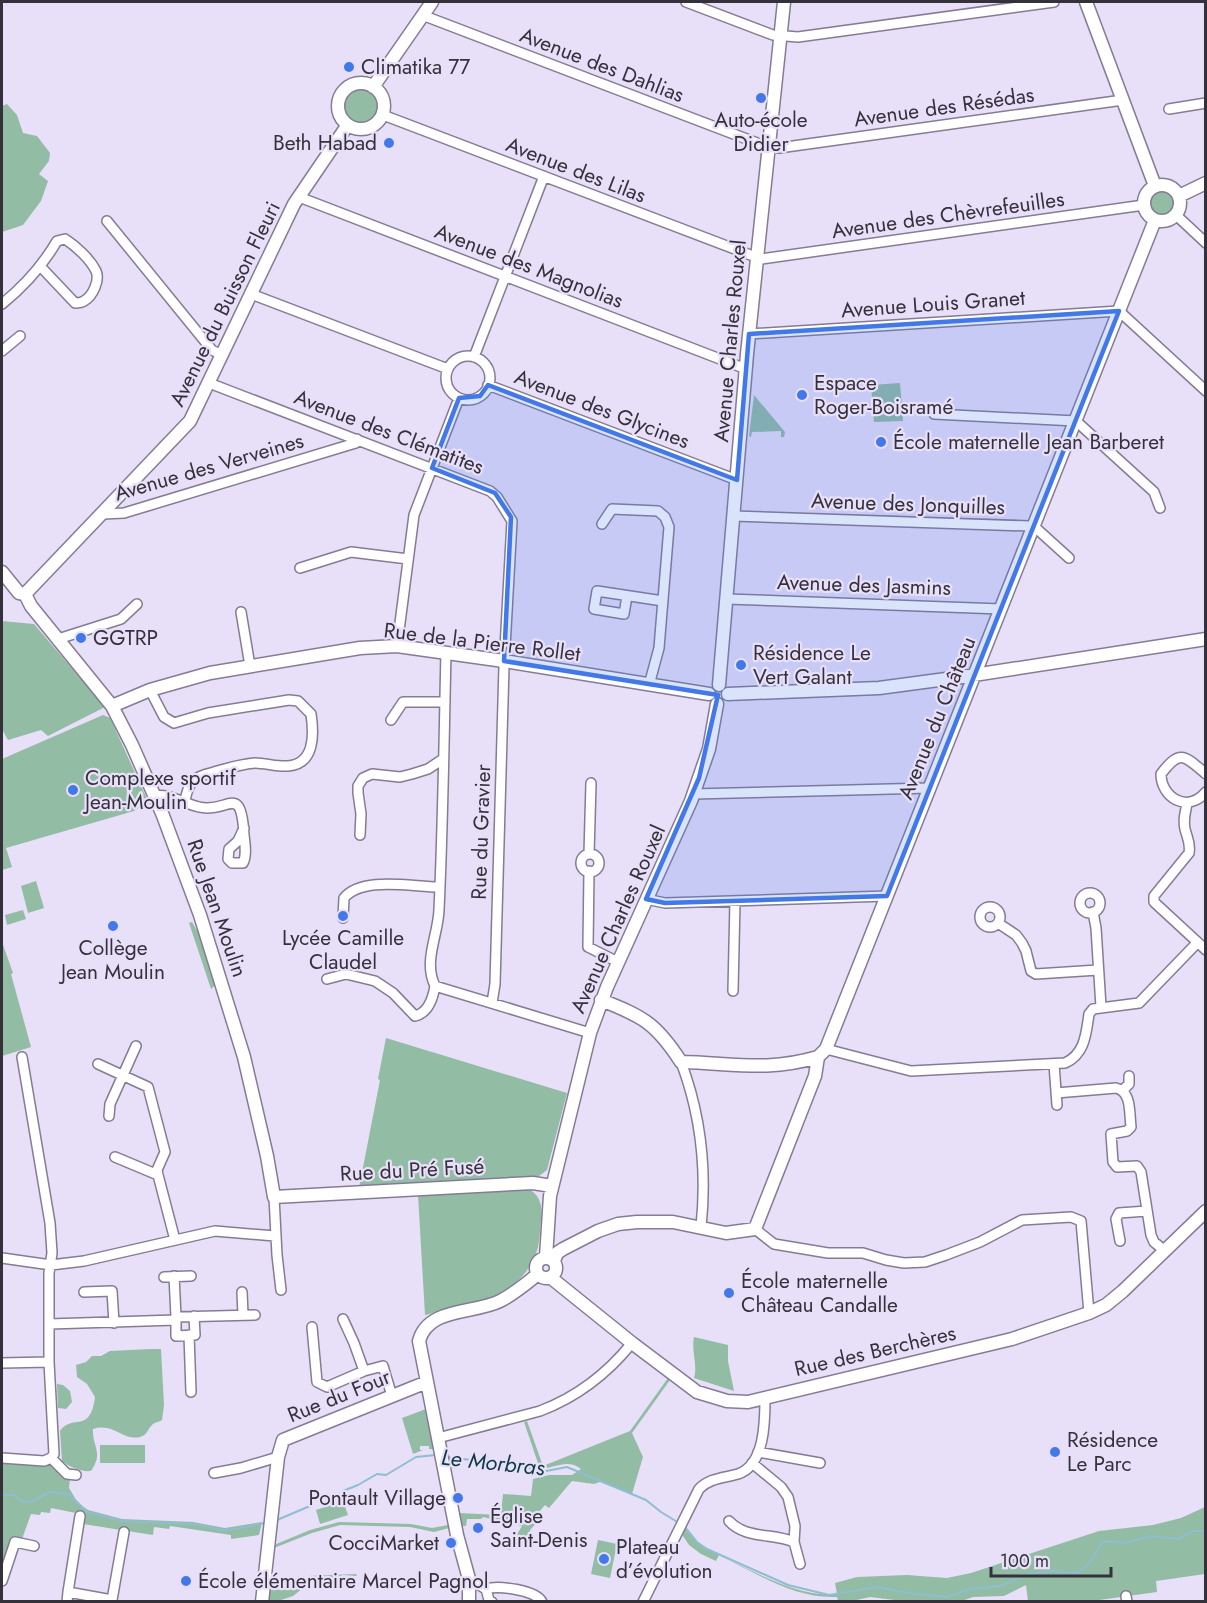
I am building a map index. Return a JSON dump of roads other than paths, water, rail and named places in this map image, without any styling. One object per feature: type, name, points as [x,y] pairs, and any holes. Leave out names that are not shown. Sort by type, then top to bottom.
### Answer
[{"type":"street","points":[[374,87],[432,2]]},
{"type":"street","points":[[686,2],[773,35],[798,37],[1054,2]]},
{"type":"street","name":"Avenue Charles Rouxel","points":[[724,689],[727,598],[749,334],[784,2]]},
{"type":"street","points":[[1086,2],[1155,186]]},
{"type":"street","name":"Avenue des Dahlias","points":[[422,15],[769,147]]},
{"type":"street","points":[[354,84],[368,84],[374,87],[383,99],[382,115],[379,121],[367,129],[353,129],[347,126],[339,115],[337,102],[343,90],[354,84]]},
{"type":"street","name":"Avenue des Résédas","points":[[769,147],[1123,100]]},
{"type":"street","points":[[1169,109],[1206,104]]},
{"type":"street","name":"Avenue des Lilas","points":[[382,115],[757,258]]},
{"type":"street","name":"Avenue du Buisson Fleuri","points":[[25,594],[190,422],[299,197],[347,126]]},
{"type":"street","points":[[474,357],[544,176]]},
{"type":"street","points":[[1179,196],[1206,183]]},
{"type":"street","points":[[1167,185],[1177,191],[1179,196],[1180,206],[1176,215],[1167,221],[1155,220],[1148,214],[1144,205],[1146,194],[1155,186],[1167,185]]},
{"type":"street","name":"Avenue des Magnolias","points":[[299,197],[746,369]]},
{"type":"street","name":"Avenue des Chèvrefeuilles","points":[[757,258],[765,259],[1144,205]]},
{"type":"street","points":[[1176,215],[1206,243]]},
{"type":"street","name":"Avenue du Château","points":[[755,1229],[822,1053],[887,896],[1155,220]]},
{"type":"street","points":[[107,221],[212,350],[222,355]]},
{"type":"street","points":[[2,304],[40,266],[57,241],[65,239],[75,245],[96,270],[98,279],[93,292],[85,301],[75,303],[40,266]]},
{"type":"street","points":[[251,294],[448,369]]},
{"type":"street","points":[[1119,311],[1206,391]]},
{"type":"street","name":"Avenue Louis Granet","points":[[749,334],[1119,311]]},
{"type":"street","points":[[2,351],[20,336]]},
{"type":"street","points":[[474,357],[481,360],[489,371],[488,385],[480,396],[459,398],[449,389],[446,382],[448,369],[456,359],[474,357]]},
{"type":"street","name":"Avenue des Clématites","points":[[209,383],[490,490],[512,518],[504,661]]},
{"type":"street","name":"Avenue des Glycines","points":[[488,385],[737,480]]},
{"type":"street","points":[[397,646],[414,515],[459,398]]},
{"type":"street","points":[[934,414],[1076,420],[1148,485],[1154,492],[1160,508]]},
{"type":"street","name":"Avenue des Verveines","points":[[103,514],[124,513],[349,445],[357,440]]},
{"type":"street","points":[[602,525],[612,509],[658,511],[665,517],[669,527],[659,648],[648,685]]},
{"type":"street","name":"Avenue des Jonquilles","points":[[734,516],[1034,527],[1069,558]]},
{"type":"street","points":[[300,568],[351,552],[408,559]]},
{"type":"street","name":"Rue Jean Moulin","points":[[2,572],[19,592],[25,594],[31,606],[112,706],[154,796],[196,905],[227,999],[254,1097],[271,1173],[281,1290]]},
{"type":"street","points":[[627,596],[663,601]]},
{"type":"street","name":"Avenue des Jasmins","points":[[727,598],[1001,609]]},
{"type":"street","points":[[58,639],[121,620],[137,604]]},
{"type":"street","points":[[241,612],[250,666]]},
{"type":"street","points":[[724,689],[725,702],[713,699],[713,686],[724,689],[857,690],[975,675],[1206,639]]},
{"type":"street","name":"Rue de la Pierre Rollet","points":[[112,706],[150,690],[210,673],[360,648],[397,646],[648,685],[713,699]]},
{"type":"street","points":[[327,979],[346,974],[375,981],[393,993],[415,1016],[422,1014],[429,1006],[435,986],[430,962],[438,920],[447,652]]},
{"type":"street","name":"Rue du Gravier","points":[[492,1003],[496,972],[504,661]]},
{"type":"street","points":[[150,690],[164,717],[174,723],[208,713],[289,700],[298,701],[311,714],[313,739],[311,749],[306,757],[297,764],[287,766],[244,765],[196,778],[190,785],[184,802]]},
{"type":"street","name":"Avenue Charles Rouxel","points":[[550,1259],[552,1186],[590,1033],[601,1000],[693,794],[709,749],[713,699]]},
{"type":"street","points":[[391,720],[403,702],[445,702]]},
{"type":"street","points":[[1206,774],[1186,757],[1180,756],[1171,760],[1161,774],[1163,786],[1177,800],[1187,804],[1199,800],[1206,792]]},
{"type":"street","points":[[360,835],[361,814],[357,793],[363,778],[372,774],[400,777],[428,769],[443,759]]},
{"type":"street","points":[[591,783],[589,854],[584,856],[581,864],[589,872],[588,948],[618,962]]},
{"type":"street","points":[[693,794],[930,788]]},
{"type":"street","points":[[154,796],[163,795],[202,808],[230,803],[236,805],[243,812],[244,828]]},
{"type":"street","points":[[1187,804],[1184,817],[1185,829],[1191,844],[1189,853],[1154,896],[1154,902],[1206,950]]},
{"type":"street","points":[[343,918],[344,898],[360,886],[385,884],[439,887]]},
{"type":"street","points":[[646,899],[665,903],[887,896]]},
{"type":"street","points":[[733,991],[735,901]]},
{"type":"street","points":[[1093,912],[1101,1006]]},
{"type":"street","points":[[998,923],[1016,935],[1026,951],[1031,970],[1036,974],[1098,970]]},
{"type":"street","points":[[681,1062],[760,1067],[782,1066],[822,1053],[911,1071],[1065,1063],[1073,1060],[1079,1053],[1089,1014],[1093,1009],[1101,1006],[1139,1003],[1197,943]]},
{"type":"street","points":[[435,986],[590,1033]]},
{"type":"street","points":[[601,1000],[645,1019],[671,1047],[681,1062],[691,1089],[700,1134],[704,1187],[701,1227]]},
{"type":"street","points":[[109,1116],[110,1104],[135,1046]]},
{"type":"street","points":[[2,1458],[42,1461],[50,1459],[54,1454],[49,1362],[50,1223],[22,1057]]},
{"type":"street","points":[[98,1064],[148,1087],[165,1152],[158,1175],[176,1240]]},
{"type":"street","points":[[1054,1064],[1057,1105]]},
{"type":"street","points":[[1124,1090],[1129,1084],[1129,1076]]},
{"type":"street","points":[[1056,1093],[1116,1088],[1124,1090],[1127,1095],[1131,1127],[1127,1131],[1111,1134],[1113,1162],[1117,1167],[1137,1166],[1141,1172],[1151,1235],[1154,1242],[1165,1251]]},
{"type":"street","points":[[115,1157],[158,1175]]},
{"type":"street","name":"Rue du Pré Fusé","points":[[274,1197],[533,1182],[552,1186]]},
{"type":"street","points":[[1120,1241],[1116,1219],[1119,1213],[1147,1211]]},
{"type":"street","name":"Rue des Berchères","points":[[544,1276],[685,1384],[705,1395],[726,1401],[748,1401],[1002,1341],[1106,1305],[1206,1211]]},
{"type":"street","points":[[544,1276],[536,1268],[538,1262],[550,1259],[563,1249],[618,1224],[657,1221],[726,1233],[755,1229],[774,1244],[828,1253],[863,1253],[904,1263],[925,1262],[946,1256],[1023,1220],[1071,1217],[1082,1221],[1089,1310]]},
{"type":"street","points":[[2,1258],[51,1265],[84,1261],[215,1231],[275,1236]]},
{"type":"street","points":[[469,1602],[470,1579],[457,1534],[419,1341],[423,1330],[438,1318],[498,1302],[556,1270],[550,1259]]},
{"type":"street","points":[[191,1276],[169,1276],[176,1319],[176,1336],[195,1335],[194,1317]]},
{"type":"street","points":[[84,1292],[112,1291],[114,1323]]},
{"type":"street","points":[[242,1292],[243,1315]]},
{"type":"street","points":[[49,1324],[114,1323],[255,1315]]},
{"type":"street","points":[[343,1319],[364,1371]]},
{"type":"street","points":[[312,1327],[317,1382],[327,1387],[364,1371],[383,1366],[392,1396]]},
{"type":"street","points":[[189,1335],[191,1392]]},
{"type":"street","points":[[438,1438],[554,1406],[590,1385],[611,1367],[632,1343]]},
{"type":"street","points":[[2,1363],[49,1362]]},
{"type":"street","name":"Rue du Four","points":[[278,1457],[282,1442],[286,1438],[427,1382]]},
{"type":"street","points":[[643,1602],[702,1485],[711,1480],[742,1472],[752,1463],[758,1452],[765,1398]]},
{"type":"street","points":[[758,1452],[820,1463]]},
{"type":"street","points":[[214,1473],[278,1457],[262,1602]]},
{"type":"street","points":[[50,1459],[67,1474],[76,1475]]},
{"type":"street","points":[[752,1463],[781,1487],[788,1497],[795,1526],[794,1542],[800,1564]]},
{"type":"street","points":[[80,1516],[68,1597],[112,1601],[124,1532]]},
{"type":"street","points":[[729,1521],[742,1532],[794,1542]]},
{"type":"street","points":[[2,1581],[15,1542],[34,1546]]},
{"type":"street","points":[[470,1579],[486,1589],[489,1600],[492,1602]]},
{"type":"street","points":[[486,1589],[499,1586],[536,1594],[542,1602]]},
{"type":"waterway","name":"Le Morbras","points":[[343,1491],[377,1474],[386,1475],[416,1457],[436,1455]]},
{"type":"waterway","name":"Le Morbras","points":[[448,1456],[525,1465],[534,1471],[541,1472],[567,1467],[646,1500],[679,1523]]},
{"type":"waterway","name":"Le Morbras","points":[[2,1495],[14,1495],[23,1502],[31,1502],[50,1492],[69,1494],[87,1512],[123,1521],[194,1524],[223,1530],[265,1523]]},
{"type":"waterway","name":"Le Morbras","points":[[277,1520],[310,1506]]},
{"type":"waterway","name":"Le Morbras","points":[[684,1526],[697,1542],[707,1549],[788,1585],[829,1595],[877,1587],[947,1597],[970,1589],[1001,1586],[1025,1575],[1051,1571],[1078,1573],[1090,1562],[1103,1541],[1125,1543],[1151,1536],[1178,1539],[1193,1531],[1206,1531]]},
{"type":"place","name":"Climatika 77","points":[[349,67]]},
{"type":"place","name":"Auto-école Didier","points":[[761,98]]},
{"type":"place","name":"Beth Habad","points":[[389,143]]},
{"type":"place","name":"Espace Roger-Boisramé","points":[[802,395]]},
{"type":"place","name":"École maternelle Jean Barberet","points":[[881,442]]},
{"type":"place","name":"GGTRP","points":[[81,638]]},
{"type":"place","name":"Résidence Le Vert Galant","points":[[741,665]]},
{"type":"place","name":"Complexe sportif Jean-Moulin","points":[[73,790]]},
{"type":"place","name":"Lycée Camille Claudel","points":[[343,916]]},
{"type":"place","name":"Collège Jean Moulin","points":[[113,926]]},
{"type":"place","name":"École maternelle Château Candalle","points":[[729,1293]]},
{"type":"place","name":"Résidence Le Parc","points":[[1055,1452]]},
{"type":"place","name":"Pontault Village","points":[[458,1498]]},
{"type":"place","name":"Église Saint-Denis","points":[[478,1528]]},
{"type":"place","name":"CocciMarket","points":[[451,1543]]},
{"type":"place","name":"Plateau d’évolution","points":[[604,1559]]},
{"type":"place","name":"École élémentaire Marcel Pagnol","points":[[186,1581]]}]
